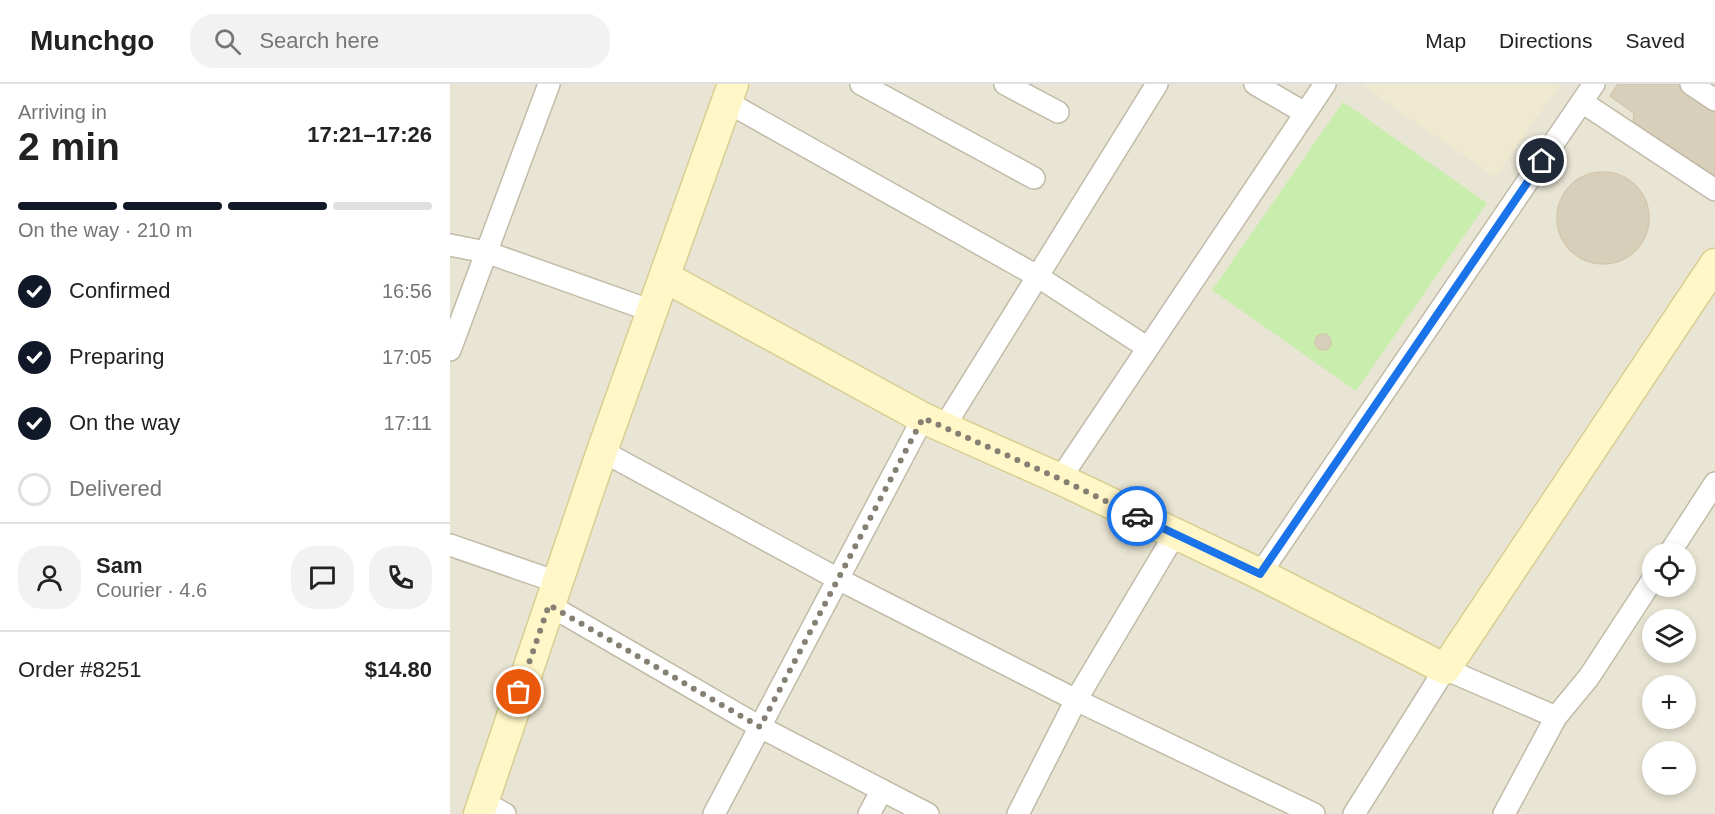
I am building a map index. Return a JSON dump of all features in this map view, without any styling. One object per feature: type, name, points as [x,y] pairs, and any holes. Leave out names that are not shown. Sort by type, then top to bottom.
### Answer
[{"type":"street","points":[[450,350],[549,84]]},
{"type":"street","points":[[861,84],[1034,177]]},
{"type":"street","points":[[1005,84],[1058,112]]},
{"type":"street","points":[[714,814],[838,579],[933,423],[1037,276],[1157,84]]},
{"type":"street","points":[[1255,84],[1305,113]]},
{"type":"street","points":[[1060,479],[1325,84]]},
{"type":"street","points":[[1691,84],[1715,100]]},
{"type":"street","points":[[489,810],[553,594],[730,93],[1037,276],[1148,348]]},
{"type":"street","points":[[1260,574],[1588,93],[1715,190]]},
{"type":"street","points":[[450,246],[486,252],[652,311]]},
{"type":"street","points":[[1353,814],[1446,669],[1715,264]]},
{"type":"street","points":[[665,277],[933,423],[1060,479],[1260,574],[1446,669],[1556,717]]},
{"type":"street","points":[[602,452],[838,579],[1076,700],[1314,814]]},
{"type":"street","points":[[1676,543],[1715,483]]},
{"type":"street","points":[[1018,814],[1076,700],[1175,534]]},
{"type":"street","points":[[450,545],[553,594],[760,727],[928,814]]},
{"type":"street","points":[[1504,814],[1556,717],[1589,677],[1642,596]]},
{"type":"street","points":[[869,814],[882,790]]},
{"type":"shaded area","points":[[450,84],[1715,84],[1715,814],[450,814]]},
{"type":"shaded area","points":[[1367,84],[1560,84],[1495,177],[1365,87]]},
{"type":"green space","points":[[1343,102],[1487,203],[1356,391],[1212,290]]},
{"type":"building","points":[[1618,84],[1678,84],[1715,109],[1715,179],[1633,124],[1634,113],[1610,96]]},
{"type":"building","points":[[1603,172],[1621,176],[1635,186],[1645,200],[1649,218],[1645,236],[1635,250],[1621,260],[1603,264],[1585,260],[1571,250],[1561,236],[1557,218],[1561,200],[1571,186],[1585,176]]},
{"type":"building","points":[[1320,334],[1326,334],[1331,342],[1329,348],[1320,350],[1315,345],[1315,339]]},
{"type":"way so far","points":[[519,692],[549,605],[760,727],[923,418],[1137,516]]},
{"type":"route","points":[[1137,516],[1260,574],[1542,161]]}]
